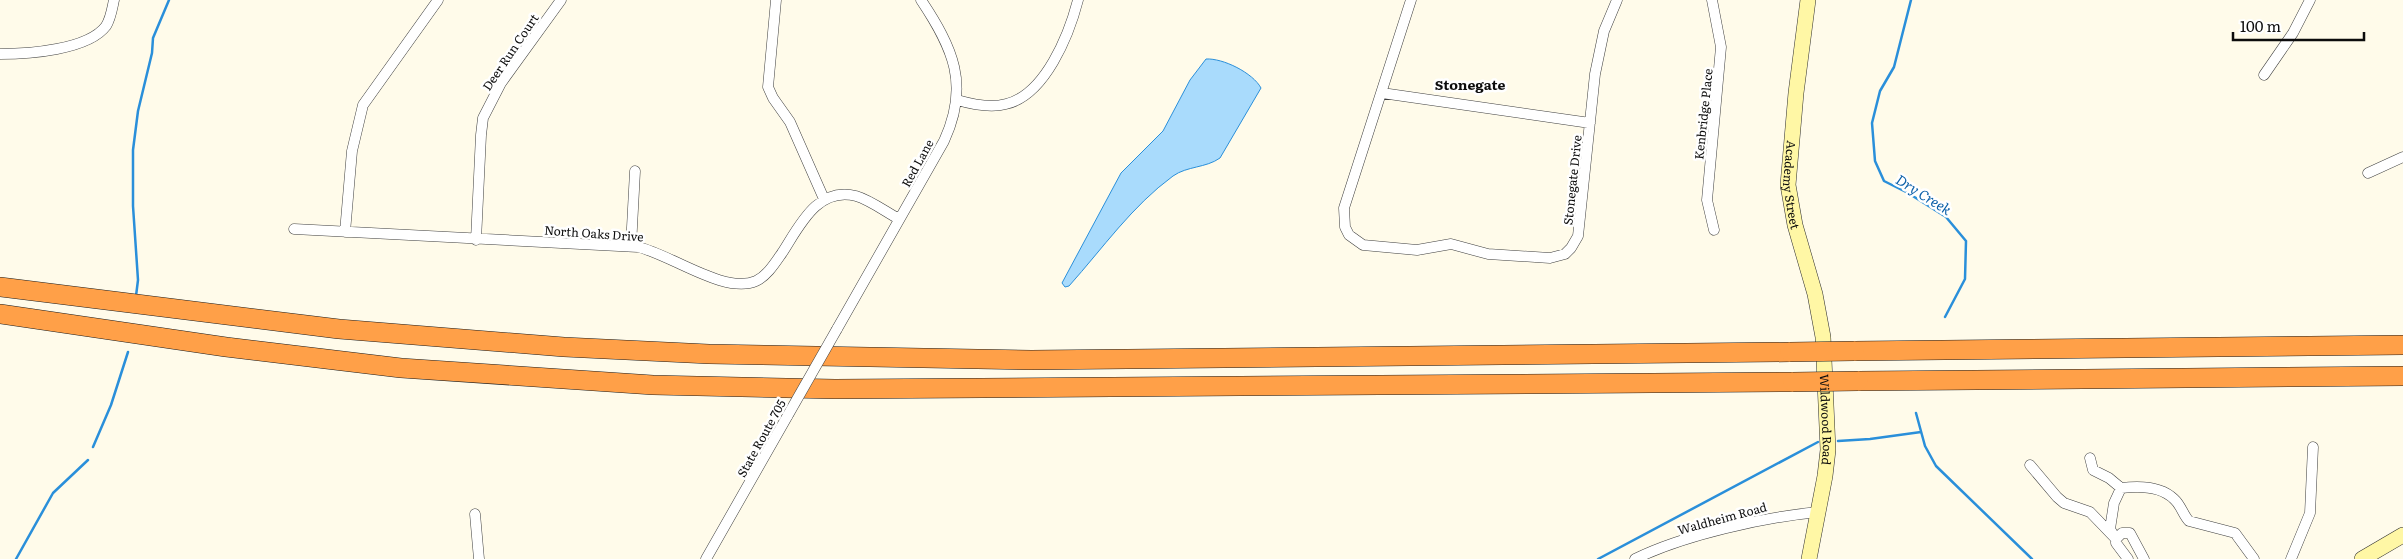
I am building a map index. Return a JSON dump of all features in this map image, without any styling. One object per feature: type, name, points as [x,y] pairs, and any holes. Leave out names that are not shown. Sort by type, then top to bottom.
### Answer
[{"type":"highway","points":[[0,287],[339,329],[573,347],[709,354],[1031,360],[2403,345]]},
{"type":"highway","points":[[0,314],[226,347],[401,368],[654,385],[844,389],[2403,376]]},
{"type":"street","points":[[0,54],[48,50],[90,38],[106,25],[114,0]]},
{"type":"street","points":[[344,232],[352,151],[363,105],[438,0]]},
{"type":"street","name":"Deer Run Court","points":[[476,240],[480,136],[484,118],[501,83],[561,0]]},
{"type":"street","points":[[776,0],[768,86],[773,98],[790,122],[824,199],[840,195],[857,196],[899,220]]},
{"type":"street","name":"Red Lane","points":[[837,329],[944,141],[954,116],[958,79],[950,49],[921,0]]},
{"type":"street","points":[[956,100],[999,105],[1016,101],[1025,96],[1046,72],[1062,45],[1078,0]]},
{"type":"street","name":"Stonegate Drive","points":[[1412,0],[1343,212],[1345,227],[1363,245],[1417,250],[1451,244],[1488,254],[1550,258],[1565,254],[1578,236],[1599,52],[1617,0]]},
{"type":"street","name":"Kenbridge Place","points":[[1712,0],[1721,48],[1707,200],[1714,230]]},
{"type":"street","name":"Academy Street","points":[[1808,0],[1796,93],[1788,185],[1795,225],[1815,294],[1823,337]]},
{"type":"street","points":[[2264,74],[2289,39],[2310,0]]},
{"type":"street","points":[[1382,93],[1590,123]]},
{"type":"street","points":[[2368,173],[2403,157]]},
{"type":"street","points":[[632,246],[636,171]]},
{"type":"street","name":"North Oaks Drive","points":[[294,229],[476,240],[632,246],[655,250],[722,282],[741,283],[756,281],[772,268],[812,208],[824,199]]},
{"type":"street","name":"State Route 705","points":[[706,559],[837,329]]},
{"type":"street","name":"Wildwood Road","points":[[1809,559],[1819,512],[1828,450],[1823,337]]},
{"type":"street","points":[[2291,559],[2310,513],[2314,448]]},
{"type":"street","points":[[2090,458],[2092,470],[2109,478],[2121,488],[2143,488],[2167,493],[2174,498],[2190,521],[2235,533],[2254,559]]},
{"type":"street","points":[[2030,465],[2057,498],[2064,503],[2090,512],[2116,539]]},
{"type":"street","points":[[2121,488],[2114,503],[2110,529],[2116,539],[2116,543],[2128,559]]},
{"type":"street","name":"Waldheim Road","points":[[1635,559],[1702,536],[1783,515],[1819,512]]},
{"type":"street","points":[[475,514],[479,559]]},
{"type":"street","points":[[2116,539],[2122,533],[2130,533],[2144,559]]},
{"type":"street","points":[[2362,559],[2403,535]]},
{"type":"water","points":[[1206,59],[1221,61],[1245,72],[1261,88],[1220,158],[1209,164],[1184,170],[1158,188],[1118,228],[1069,286],[1065,287],[1062,283],[1121,173],[1163,131],[1190,80]]},
{"type":"waterway","points":[[136,296],[138,280],[133,206],[133,150],[138,111],[152,53],[153,38],[169,0]]},
{"type":"waterway","name":"Dry Creek","points":[[1911,0],[1894,67],[1880,91],[1872,123],[1875,161],[1884,181],[1908,193],[1946,217],[1966,241],[1965,279],[1945,317]]},
{"type":"waterway","points":[[93,447],[111,405],[128,352]]},
{"type":"waterway","name":"Dry Creek","points":[[1916,413],[1925,446],[1936,466],[2032,559]]},
{"type":"waterway","points":[[1838,441],[1921,432]]},
{"type":"waterway","points":[[1598,559],[1818,442]]},
{"type":"waterway","points":[[16,559],[53,493],[88,460]]},
{"type":"district","name":"Stonegate","points":[[1470,84]]}]
